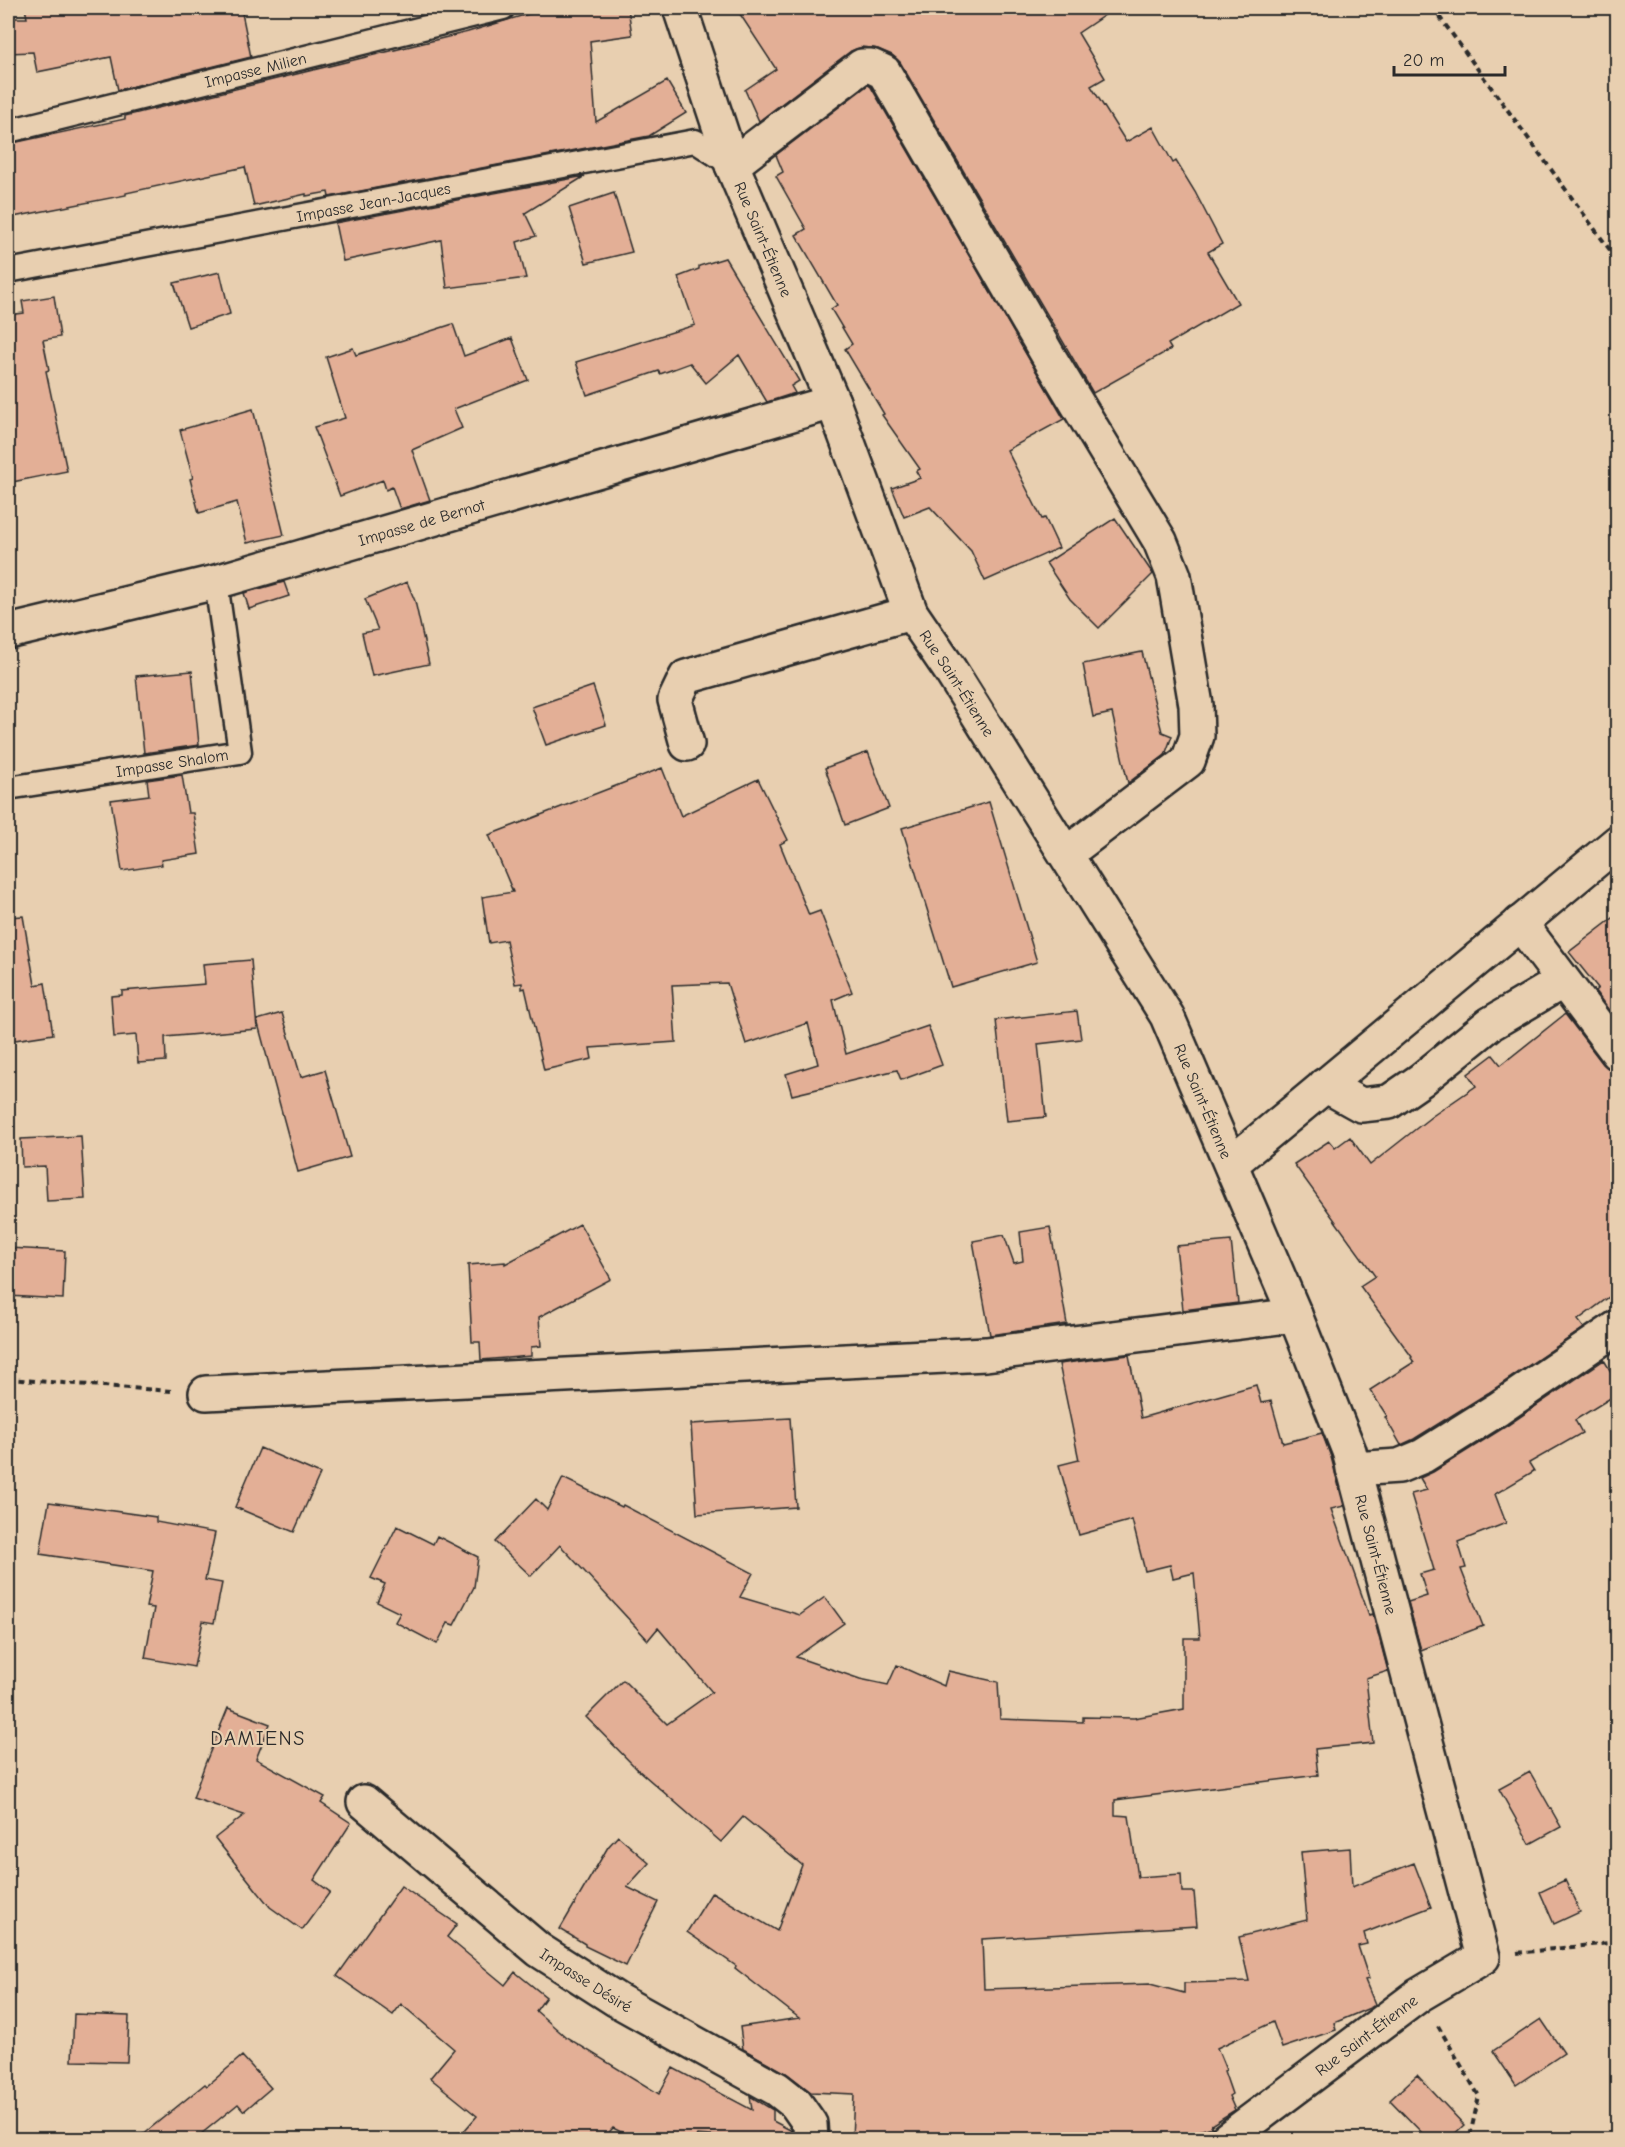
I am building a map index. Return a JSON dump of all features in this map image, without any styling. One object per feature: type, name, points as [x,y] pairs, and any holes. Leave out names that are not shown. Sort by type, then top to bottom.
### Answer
[{"type":"street","name":"Rue Saint-Étienne","points":[[680,8],[732,165],[833,402],[910,613],[951,670],[1167,1016],[1295,1315],[1349,1451],[1483,1957],[1419,1995],[1226,2139]]},
{"type":"street","points":[[732,165],[862,66],[871,66],[884,72],[1043,347],[1160,541],[1174,576],[1196,705],[1197,736],[1188,761],[1066,855]]},
{"type":"street","name":"Impasse de Bernot","points":[[8,632],[216,582],[833,402]]},
{"type":"street","points":[[687,744],[675,700],[686,677],[910,613]]},
{"type":"street","points":[[1231,1164],[1617,842]]},
{"type":"street","points":[[1520,923],[1617,1053]]},
{"type":"street","points":[[1325,1085],[1361,1105],[1389,1102],[1421,1080],[1490,1024],[1563,981]]},
{"type":"street","points":[[206,1394],[986,1354],[1295,1315]]},
{"type":"street","points":[[1353,1469],[1399,1466],[1423,1456],[1498,1409],[1617,1327]]},
{"type":"street","name":"Impasse Désiré","points":[[364,1802],[539,1950],[617,2000],[777,2089],[796,2104],[810,2124],[811,2139]]},
{"type":"lane","name":"Impasse Milien","points":[[8,131],[503,8]]},
{"type":"lane","name":"Impasse Jean-Jacques","points":[[8,271],[695,141],[732,165]]},
{"type":"lane","name":"Impasse Shalom","points":[[8,788],[240,752],[216,582]]},
{"type":"path","points":[[1433,8],[1617,261]]},
{"type":"path","points":[[8,1379],[206,1394]]},
{"type":"path","points":[[1483,1957],[1617,1942]]},
{"type":"path","points":[[1419,1995],[1479,2096],[1468,2139]]},
{"type":"building","points":[[25,8],[241,8],[251,57],[118,90],[111,57],[37,72],[33,52],[8,53],[8,18],[27,18]]},
{"type":"building","points":[[576,8],[628,8],[632,35],[590,41],[596,122],[667,81],[686,113],[649,136],[329,197],[328,192],[306,196],[306,194],[254,206],[245,167],[126,193],[126,195],[8,218],[8,144],[125,119],[125,116],[468,32],[546,10],[546,12]]},
{"type":"building","points":[[736,8],[1115,8],[1078,33],[1105,78],[1091,86],[1126,142],[1153,127],[1173,163],[1176,161],[1195,192],[1222,244],[1208,252],[1238,303],[1168,344],[1171,349],[1093,393],[900,62],[892,55],[878,49],[862,47],[851,51],[759,121],[745,90],[776,69]]},
{"type":"building","points":[[868,85],[1064,419],[1007,450],[1059,548],[985,581],[971,551],[930,507],[904,517],[892,488],[920,478],[916,471],[920,469],[882,415],[884,414],[845,349],[852,344],[831,309],[837,305],[796,235],[806,229],[776,176],[783,172],[776,155]]},
{"type":"building","points":[[585,176],[525,213],[536,236],[517,242],[526,278],[447,288],[441,240],[343,261],[335,223]]},
{"type":"building","points":[[614,193],[632,252],[586,263],[569,208]]},
{"type":"building","points":[[725,258],[799,381],[791,386],[795,393],[767,402],[739,355],[706,383],[690,363],[587,395],[576,362],[695,325],[678,277],[699,269],[699,266]]},
{"type":"building","points":[[220,272],[230,314],[188,327],[174,283]]},
{"type":"building","points":[[54,296],[60,337],[43,340],[49,370],[46,371],[67,471],[12,482],[8,457],[8,315],[24,313],[22,301]]},
{"type":"building","points":[[453,324],[464,356],[512,338],[528,380],[454,409],[462,428],[412,450],[430,500],[400,509],[392,487],[386,490],[383,480],[340,496],[314,427],[345,418],[326,357],[353,348],[356,355]]},
{"type":"building","points":[[253,409],[284,535],[247,543],[237,502],[199,513],[190,479],[193,478],[180,430]]},
{"type":"building","points":[[1115,518],[1153,574],[1099,628],[1070,599],[1046,563]]},
{"type":"building","points":[[284,582],[289,596],[249,609],[244,593]]},
{"type":"building","points":[[407,582],[415,601],[429,664],[372,676],[362,633],[378,630],[365,599]]},
{"type":"building","points":[[1142,652],[1162,732],[1172,736],[1165,755],[1128,783],[1112,713],[1093,717],[1083,664]]},
{"type":"building","points":[[192,671],[199,745],[144,753],[136,676]]},
{"type":"building","points":[[593,686],[606,725],[546,745],[532,707]]},
{"type":"building","points":[[868,752],[889,808],[845,825],[825,768]]},
{"type":"building","points":[[662,768],[681,816],[758,779],[788,840],[780,844],[809,915],[820,911],[852,992],[833,1000],[846,1054],[928,1026],[942,1065],[901,1080],[897,1070],[792,1095],[786,1074],[818,1064],[808,1023],[746,1044],[727,983],[672,985],[676,1042],[590,1048],[592,1059],[544,1070],[525,988],[522,989],[522,983],[515,984],[506,940],[489,943],[482,897],[513,892],[489,835]]},
{"type":"building","points":[[182,775],[188,813],[193,813],[199,854],[161,860],[162,865],[122,871],[111,800],[149,795],[147,780]]},
{"type":"building","points":[[989,802],[1037,962],[951,987],[902,828]]},
{"type":"building","points":[[1617,915],[1617,1013],[1613,1016],[1595,991],[1598,988],[1569,952]]},
{"type":"building","points":[[23,916],[35,985],[45,983],[53,1034],[8,1041],[8,917]]},
{"type":"building","points":[[251,960],[257,1029],[165,1037],[166,1061],[138,1063],[136,1035],[114,1037],[111,996],[122,995],[122,991],[205,984],[203,964]]},
{"type":"building","points":[[1077,1011],[1081,1039],[1038,1044],[1046,1117],[1007,1121],[996,1020]]},
{"type":"building","points":[[282,1013],[301,1077],[325,1070],[350,1157],[298,1172],[257,1020]]},
{"type":"building","points":[[1565,1014],[1603,1064],[1610,1070],[1617,1071],[1617,1291],[1578,1320],[1584,1328],[1488,1393],[1401,1445],[1385,1417],[1387,1416],[1370,1390],[1414,1362],[1360,1286],[1375,1276],[1294,1164],[1329,1141],[1335,1148],[1350,1137],[1370,1165],[1431,1117],[1476,1086],[1468,1074],[1493,1055],[1501,1065]]},
{"type":"building","points":[[81,1136],[85,1199],[47,1201],[45,1166],[22,1167],[21,1139]]},
{"type":"building","points":[[580,1224],[611,1279],[539,1317],[541,1346],[531,1347],[531,1356],[481,1360],[480,1342],[472,1342],[468,1265],[505,1262],[505,1264]]},
{"type":"building","points":[[1050,1227],[1067,1324],[990,1335],[973,1241],[1004,1235],[1014,1263],[1023,1261],[1020,1232]]},
{"type":"building","points":[[1231,1241],[1238,1303],[1183,1310],[1176,1246]]},
{"type":"building","points":[[8,1248],[65,1251],[63,1299],[8,1296]]},
{"type":"building","points":[[1129,1355],[1141,1418],[1256,1385],[1261,1403],[1271,1401],[1283,1443],[1322,1433],[1344,1506],[1331,1509],[1369,1615],[1373,1614],[1388,1671],[1366,1678],[1373,1743],[1315,1749],[1318,1775],[1115,1800],[1115,1815],[1129,1816],[1138,1877],[1181,1874],[1182,1892],[1194,1892],[1197,1926],[982,1939],[984,1989],[1150,1984],[1184,1993],[1184,1983],[1249,1981],[1239,1937],[1307,1920],[1301,1852],[1350,1848],[1352,1887],[1414,1863],[1431,1907],[1364,1933],[1367,1944],[1358,1946],[1369,1979],[1365,1980],[1375,2004],[1372,2007],[1334,2023],[1336,2030],[1282,2048],[1273,2022],[1217,2048],[1226,2070],[1224,2071],[1232,2094],[1229,2096],[1235,2110],[1211,2125],[1212,2127],[1172,2139],[852,2139],[854,2094],[811,2092],[786,2073],[743,2049],[740,2027],[799,2018],[735,1968],[736,1966],[687,1932],[712,1892],[777,1931],[802,1865],[743,1817],[721,1842],[637,1769],[586,1717],[623,1680],[667,1724],[712,1692],[658,1628],[648,1640],[560,1545],[531,1576],[495,1542],[536,1499],[547,1510],[563,1478],[622,1507],[623,1505],[753,1573],[740,1597],[800,1615],[825,1597],[844,1623],[796,1657],[860,1679],[888,1685],[897,1665],[944,1686],[948,1671],[998,1682],[1000,1719],[1083,1722],[1083,1717],[1134,1718],[1184,1709],[1184,1638],[1200,1638],[1194,1573],[1173,1578],[1170,1565],[1145,1571],[1132,1520],[1079,1535],[1059,1465],[1079,1460],[1059,1364]]},
{"type":"building","points":[[1604,1360],[1617,1382],[1617,1394],[1575,1420],[1582,1433],[1529,1463],[1534,1471],[1495,1494],[1506,1523],[1458,1542],[1466,1568],[1461,1569],[1483,1626],[1421,1650],[1408,1602],[1427,1596],[1420,1574],[1434,1570],[1411,1494],[1427,1490],[1420,1478],[1508,1425]]},
{"type":"building","points":[[790,1418],[796,1507],[697,1514],[691,1424]]},
{"type":"building","points":[[260,1448],[320,1474],[294,1532],[235,1507]]},
{"type":"building","points":[[49,1502],[156,1517],[156,1522],[215,1533],[205,1580],[222,1583],[214,1623],[203,1621],[194,1667],[145,1658],[154,1608],[146,1607],[153,1571],[40,1554]]},
{"type":"building","points":[[397,1526],[433,1544],[437,1536],[478,1557],[474,1587],[454,1625],[448,1623],[437,1644],[395,1622],[400,1613],[377,1602],[385,1584],[371,1578]]},
{"type":"building","points":[[228,1708],[270,1724],[256,1759],[325,1797],[321,1803],[351,1823],[314,1880],[330,1892],[302,1930],[270,1907],[215,1838],[244,1815],[193,1798]]},
{"type":"building","points":[[1530,1772],[1561,1827],[1530,1844],[1499,1789]]},
{"type":"building","points":[[618,1836],[649,1863],[627,1887],[658,1902],[626,1966],[585,1946],[560,1929],[608,1847]]},
{"type":"building","points":[[1565,1880],[1580,1912],[1554,1924],[1540,1892]]},
{"type":"building","points":[[401,1886],[457,1924],[447,1937],[505,1985],[515,1972],[546,1997],[536,2011],[566,2037],[659,2094],[673,2068],[752,2110],[750,2096],[773,2110],[773,2121],[792,2131],[792,2139],[697,2135],[695,2139],[635,2139],[613,2128],[603,2139],[457,2139],[477,2116],[430,2078],[454,2049],[401,2004],[393,2015],[337,1976]]},
{"type":"building","points":[[74,2014],[129,2016],[127,2062],[72,2061]]},
{"type":"building","points":[[1541,2019],[1564,2053],[1516,2085],[1493,2051]]},
{"type":"building","points":[[242,2056],[271,2088],[244,2111],[238,2104],[195,2139],[137,2139],[205,2084],[207,2086]]},
{"type":"building","points":[[1417,2075],[1464,2125],[1449,2139],[1428,2139],[1390,2100]]},
{"type":"district","name":"DAMIENS","points":[[258,1738]]}]
